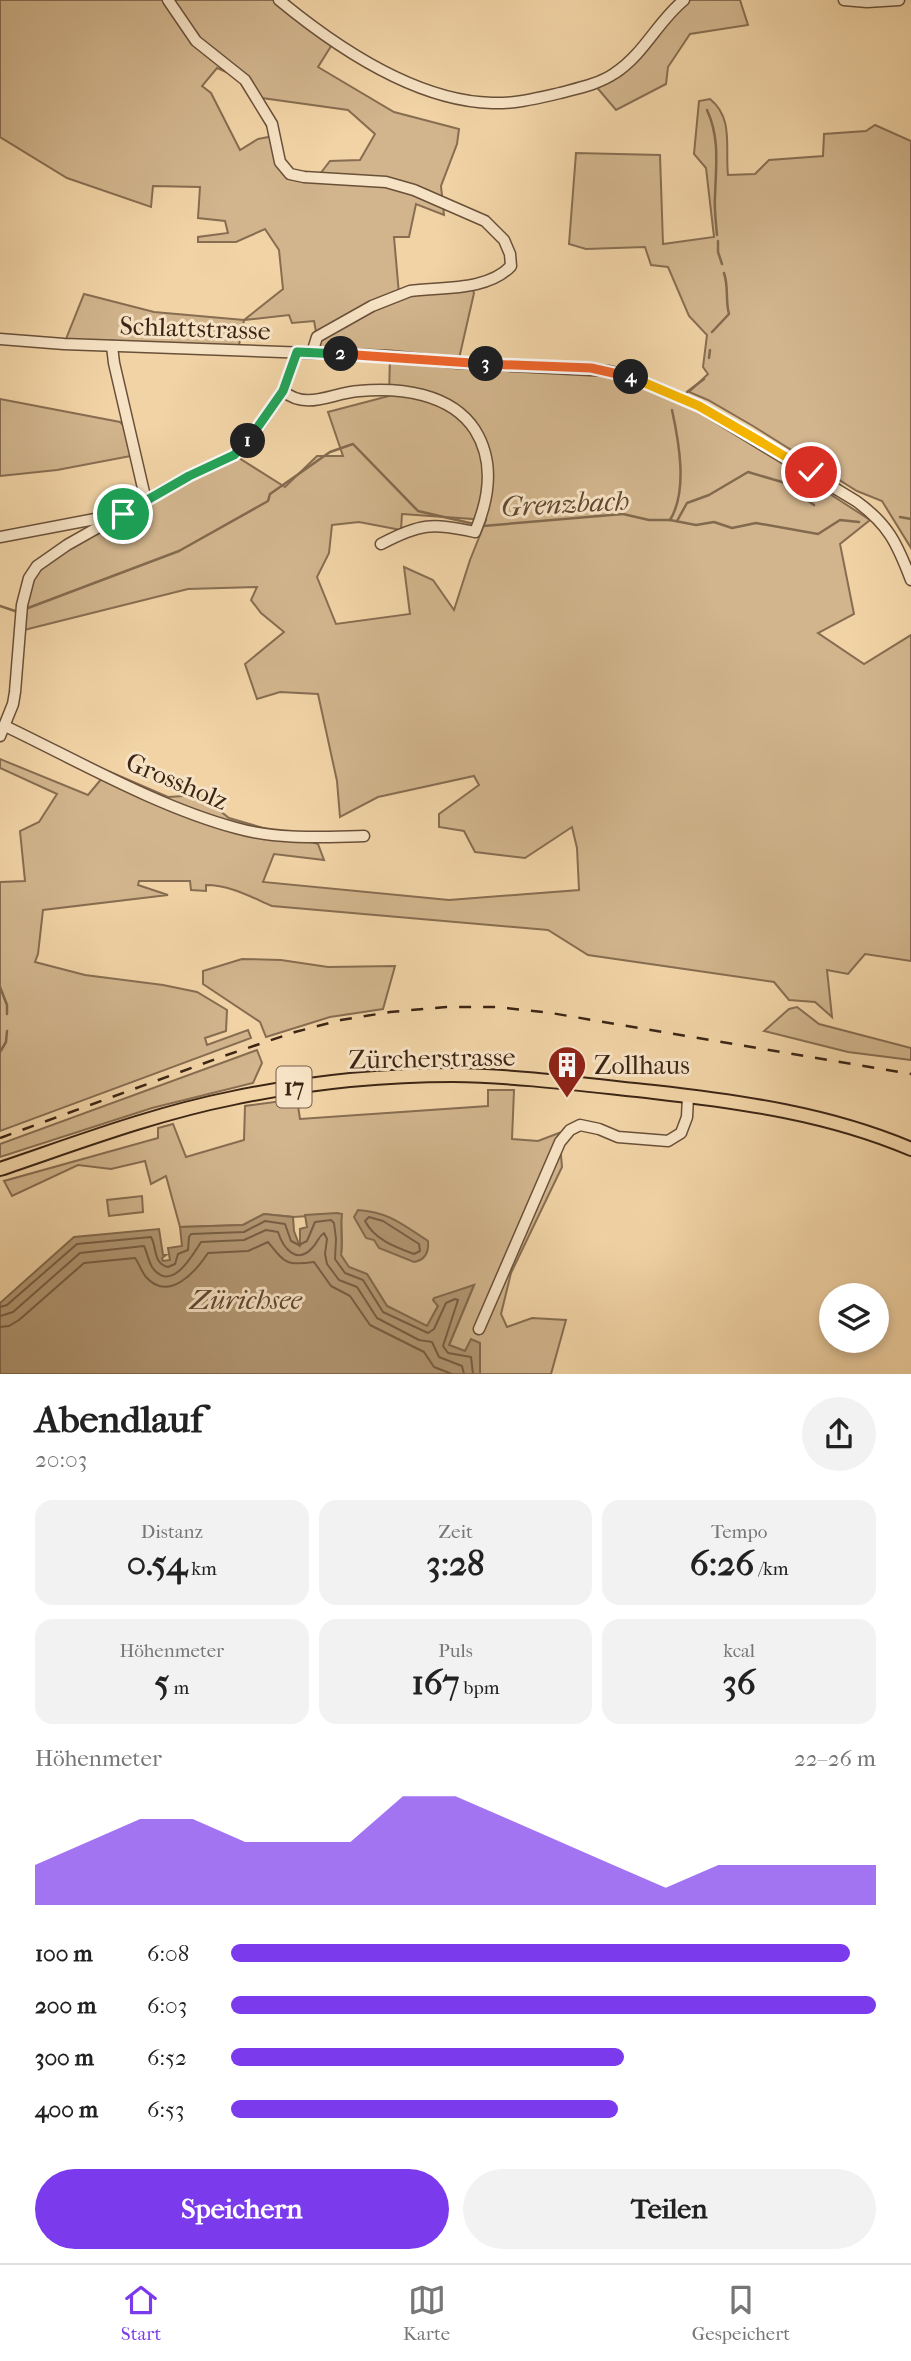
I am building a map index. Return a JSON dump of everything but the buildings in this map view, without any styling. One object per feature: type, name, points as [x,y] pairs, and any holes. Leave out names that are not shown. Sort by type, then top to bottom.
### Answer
[{"type":"main road","name":"Zürcherstrasse","points":[[0,1169],[184,1110],[231,1098],[317,1083],[455,1075],[519,1078],[763,1106],[822,1119],[911,1149]]},
{"type":"street","points":[[168,0],[196,41],[245,80],[272,124],[280,162],[290,174],[386,182],[414,190],[485,221],[504,240],[510,254],[511,266],[503,275],[488,281],[410,291],[399,295],[372,306],[317,337],[312,352]]},
{"type":"street","points":[[279,0],[322,35],[380,69],[440,93],[492,103],[539,98],[606,79],[635,57],[684,0]]},
{"type":"street","points":[[845,0],[899,0]]},
{"type":"street","name":"Schlattstrasse","points":[[0,340],[312,352],[610,371],[659,388],[715,415],[870,510],[892,536],[911,580]]},
{"type":"street","points":[[112,346],[146,501]]},
{"type":"street","points":[[2,731],[15,692],[22,605],[29,578],[37,566],[67,545],[189,476],[234,455],[253,435],[283,391],[297,352]]},
{"type":"street","points":[[283,391],[293,400],[302,402],[358,391],[419,394],[458,410],[482,441],[488,463],[488,485],[484,511],[475,532],[427,525],[408,530],[381,544]]},
{"type":"street","points":[[0,537],[123,514]]},
{"type":"street","name":"Grossholz","points":[[2,731],[167,803],[237,828],[296,838],[364,836]]},
{"type":"street","points":[[479,1329],[560,1142],[570,1130],[580,1125],[618,1137],[668,1141],[681,1133],[687,1117],[688,1096]]},
{"type":"shaded area","points":[[0,0],[289,0],[287,6],[333,43],[318,67],[394,112],[459,129],[457,144],[441,186],[444,215],[416,204],[409,237],[394,237],[399,294],[471,284],[474,293],[458,363],[591,368],[659,388],[870,520],[840,544],[854,614],[818,633],[864,664],[911,635],[911,961],[865,954],[848,974],[827,970],[832,1017],[815,1002],[789,1000],[774,982],[588,955],[548,930],[272,906],[223,887],[206,885],[206,891],[191,890],[190,881],[139,881],[138,885],[168,895],[43,910],[35,962],[85,975],[197,992],[227,1010],[226,1031],[205,1038],[207,1045],[248,1030],[251,1038],[0,1131],[0,882],[25,881],[20,831],[39,822],[57,794],[0,768],[0,759],[88,795],[108,771],[168,797],[200,795],[229,818],[318,844],[324,860],[274,854],[263,882],[449,900],[579,890],[577,848],[572,827],[525,858],[475,852],[464,831],[439,827],[439,814],[479,785],[474,776],[378,797],[340,817],[337,781],[318,694],[280,692],[257,699],[245,664],[284,632],[261,613],[251,600],[257,587],[188,589],[24,630],[21,614],[37,566],[234,455],[285,487],[317,456],[343,456],[328,412],[389,396],[390,356],[312,353],[317,337],[314,321],[292,323],[289,315],[244,320],[283,289],[279,250],[265,229],[236,242],[198,242],[198,237],[228,233],[225,221],[198,218],[200,187],[153,186],[151,207],[67,178],[0,137]],"holes":[[[217,68],[245,80],[255,97],[348,110],[375,134],[360,160],[330,161],[313,183],[280,161],[274,136],[258,139],[240,150],[211,93],[202,86]],[[402,514],[486,520],[454,610],[433,580],[404,567],[410,614],[336,624],[317,577],[329,553],[332,525],[359,522],[401,530]]]},
{"type":"shaded area","points":[[684,0],[740,0],[748,25],[690,34],[668,67],[666,84],[616,110],[594,84],[610,76]]},
{"type":"shaded area","points":[[710,99],[723,115],[727,134],[728,175],[755,174],[769,160],[823,156],[824,134],[866,131],[875,125],[911,141],[911,548],[882,501],[857,491],[753,426],[689,392],[708,374],[703,367],[707,335],[689,316],[668,267],[651,265],[645,247],[586,249],[569,244],[576,153],[660,155],[663,244],[714,237],[706,168],[694,154],[699,101]]},
{"type":"shaded area","points":[[84,294],[154,312],[244,320],[238,350],[64,344]]},
{"type":"shaded area","points":[[0,399],[120,422],[130,432],[136,455],[57,470],[0,476]]},
{"type":"shaded area","points":[[242,959],[281,960],[328,967],[395,966],[383,1009],[330,1017],[266,1037],[260,1022],[203,984],[203,971]]},
{"type":"shaded area","points":[[797,1007],[819,1024],[911,1048],[911,1060],[848,1052],[764,1031],[789,1009]]},
{"type":"shaded area","points":[[257,1050],[262,1063],[253,1083],[152,1108],[0,1157],[0,1144]]},
{"type":"shaded area","points":[[488,1090],[514,1090],[512,1139],[538,1141],[559,1133],[562,1167],[511,1273],[501,1314],[507,1327],[532,1318],[566,1320],[551,1374],[480,1374],[465,1351],[449,1345],[474,1285],[434,1299],[438,1306],[427,1327],[387,1306],[367,1274],[348,1267],[341,1255],[341,1214],[293,1217],[264,1214],[243,1225],[180,1227],[166,1176],[151,1184],[145,1161],[111,1169],[78,1165],[12,1196],[4,1181],[158,1138],[158,1128],[173,1124],[186,1157],[244,1140],[245,1106],[297,1099],[300,1119],[488,1106]]},
{"type":"shaded area","points":[[142,1196],[143,1212],[109,1216],[107,1200]]},
{"type":"water","points":[[358,1210],[387,1216],[428,1241],[426,1255],[414,1262],[379,1248],[374,1240],[366,1238],[354,1217]]},
{"type":"water","name":"Zürichsee","points":[[264,1214],[293,1217],[294,1231],[300,1247],[300,1229],[307,1227],[305,1215],[342,1214],[341,1255],[349,1267],[367,1274],[387,1306],[427,1326],[438,1306],[434,1298],[474,1285],[449,1345],[465,1351],[471,1339],[480,1343],[480,1374],[0,1374],[0,1303],[74,1237],[159,1229],[163,1255],[166,1255],[162,1258],[163,1261],[170,1260],[168,1248],[182,1246],[180,1227],[243,1225]]},
{"type":"waterway","points":[[707,110],[716,142],[717,235]]},
{"type":"waterway","points":[[718,241],[722,264]]},
{"type":"waterway","points":[[712,332],[729,314],[724,273]]},
{"type":"waterway","points":[[709,358],[710,350]]},
{"type":"waterway","points":[[687,392],[704,379]]},
{"type":"waterway","name":"Grenzbach","points":[[483,526],[623,514],[649,520],[670,520],[676,508],[680,481],[679,451],[672,410]]},
{"type":"waterway","points":[[28,608],[179,551],[268,501],[270,494],[330,452],[353,444],[418,511],[474,524]]},
{"type":"waterway","points":[[677,521],[687,503],[709,495],[748,472],[782,482],[814,505]]},
{"type":"waterway","points":[[900,517],[911,519]]},
{"type":"waterway","points":[[670,520],[696,525],[714,522],[732,528],[756,523],[818,534],[840,520],[859,522]]},
{"type":"waterway","name":"Grenzbach","points":[[0,606],[15,611]]},
{"type":"waterway","name":"Grenzbach","points":[[0,987],[7,1005],[7,1014]]},
{"type":"waterway","name":"Grenzbach","points":[[0,1052],[6,1042],[7,1031]]},
{"type":"railway","points":[[0,1138],[295,1032],[341,1020],[446,1007],[497,1007],[551,1013],[911,1074]]},
{"type":"place","name":"Zollhaus","points":[[567,1099]]},
{"type":"route","points":[[123,514],[189,476],[234,455],[253,435],[283,391],[297,352],[610,371],[627,375],[699,406],[811,472]]}]
